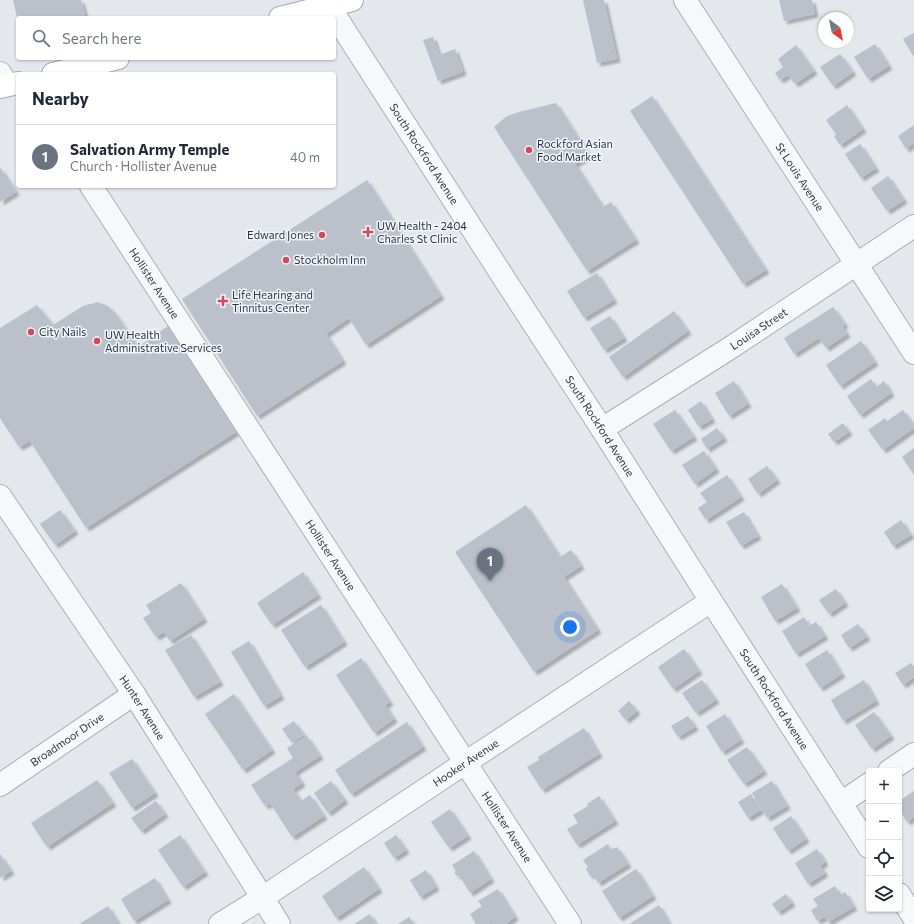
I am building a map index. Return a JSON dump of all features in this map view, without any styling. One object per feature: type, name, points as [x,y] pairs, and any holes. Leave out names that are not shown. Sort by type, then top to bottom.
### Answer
[{"type":"main road","points":[[286,16],[327,3],[352,0]]},
{"type":"main road","points":[[61,72],[110,60]]},
{"type":"street","name":"St Louis Avenue","points":[[685,0],[914,353]]},
{"type":"street","name":"South Rockford Avenue","points":[[327,3],[335,16]]},
{"type":"street","name":"South Rockford Avenue","points":[[336,17],[866,842]]},
{"type":"street","name":"Hollister Avenue","points":[[92,188],[570,924]]},
{"type":"street","name":"Louisa Street","points":[[602,429],[730,348],[856,263],[914,226]]},
{"type":"street","name":"Hunter Avenue","points":[[0,496],[134,694],[279,924]]},
{"type":"street","name":"Hooker Avenue","points":[[220,924],[262,898],[711,601]]},
{"type":"street","name":"Broadmoor Drive","points":[[0,785],[134,694]]},
{"type":"street","points":[[893,768],[914,754]]},
{"type":"street","points":[[841,803],[866,786]]},
{"type":"street","points":[[902,899],[914,918]]},
{"type":"building","points":[[13,0],[81,0],[85,15],[81,16],[17,16]]},
{"type":"building","points":[[583,0],[604,0],[617,59],[597,63]]},
{"type":"building","points":[[779,0],[812,0],[815,14],[784,21]]},
{"type":"building","points":[[914,33],[914,57],[903,39]]},
{"type":"building","points":[[433,37],[439,55],[455,49],[463,72],[438,81],[423,40]]},
{"type":"building","points":[[875,44],[889,66],[868,79],[854,57]]},
{"type":"building","points":[[796,45],[814,71],[795,84],[788,75],[780,80],[775,73],[783,67],[778,59]]},
{"type":"building","points":[[840,54],[853,72],[833,86],[820,67]]},
{"type":"building","points":[[652,96],[766,270],[743,284],[630,111]]},
{"type":"building","points":[[556,103],[589,155],[575,164],[603,207],[611,202],[636,240],[587,271],[494,127],[507,116]]},
{"type":"building","points":[[847,105],[863,129],[840,145],[834,136],[836,134],[826,120]]},
{"type":"building","points":[[914,125],[914,143],[906,149],[898,136]]},
{"type":"building","points":[[860,144],[876,168],[861,178],[845,154]]},
{"type":"building","points":[[0,167],[16,192],[0,202]]},
{"type":"building","points":[[888,176],[904,200],[887,211],[871,188]]},
{"type":"building","points":[[367,180],[441,296],[366,345],[349,318],[326,334],[343,361],[257,416],[182,299]]},
{"type":"building","points":[[597,273],[614,300],[584,318],[567,291]]},
{"type":"building","points":[[98,302],[108,306],[115,313],[138,347],[168,326],[236,432],[86,528],[30,441],[19,447],[0,418],[0,328],[37,305],[53,325],[83,306]]},
{"type":"building","points":[[833,307],[845,324],[842,326],[847,334],[826,348],[819,338],[794,354],[784,338]]},
{"type":"building","points":[[674,311],[688,331],[623,377],[609,357]]},
{"type":"building","points":[[610,316],[624,338],[604,350],[590,328]]},
{"type":"building","points":[[861,341],[875,362],[840,386],[826,365]]},
{"type":"building","points":[[871,379],[876,387],[884,381],[891,393],[860,415],[847,396]]},
{"type":"building","points":[[734,381],[748,404],[729,416],[715,393]]},
{"type":"building","points":[[701,401],[712,419],[699,427],[688,410]]},
{"type":"building","points":[[675,410],[694,437],[671,451],[653,424]]},
{"type":"building","points":[[903,410],[914,425],[914,428],[883,450],[868,430],[885,418],[887,421]]},
{"type":"building","points":[[843,423],[849,432],[834,442],[828,434]]},
{"type":"building","points":[[717,428],[724,438],[707,449],[701,439]]},
{"type":"building","points":[[914,448],[914,475],[902,457]]},
{"type":"building","points":[[704,451],[716,469],[695,484],[682,465]]},
{"type":"building","points":[[767,466],[777,480],[758,494],[748,479]]},
{"type":"building","points":[[727,475],[741,497],[706,520],[698,508],[707,502],[700,493]]},
{"type":"building","points":[[526,505],[560,557],[571,550],[581,566],[564,577],[598,630],[534,672],[455,552]]},
{"type":"building","points":[[60,510],[75,531],[55,545],[40,524]]},
{"type":"building","points":[[744,512],[758,536],[741,546],[726,522]]},
{"type":"building","points":[[901,520],[911,535],[893,546],[884,532]]},
{"type":"building","points":[[303,572],[318,595],[272,625],[257,603]]},
{"type":"building","points":[[181,583],[204,619],[170,641],[164,632],[156,637],[143,618],[151,613],[146,605]]},
{"type":"building","points":[[782,584],[797,608],[775,621],[761,597]]},
{"type":"building","points":[[836,589],[845,603],[829,614],[819,600]]},
{"type":"building","points":[[321,605],[344,642],[305,667],[281,630]]},
{"type":"building","points":[[804,617],[809,626],[816,622],[825,636],[796,654],[782,631]]},
{"type":"building","points":[[858,624],[867,637],[849,648],[841,635]]},
{"type":"building","points":[[191,635],[220,682],[194,697],[165,650]]},
{"type":"building","points":[[249,641],[281,696],[264,706],[231,652]]},
{"type":"building","points":[[684,649],[699,671],[673,689],[658,667]]},
{"type":"building","points":[[827,650],[842,674],[820,688],[805,664]]},
{"type":"building","points":[[361,658],[390,702],[385,705],[394,719],[374,733],[336,675]]},
{"type":"building","points":[[911,663],[914,667],[914,677],[903,685],[895,673]]},
{"type":"building","points":[[702,680],[716,700],[696,713],[682,693]]},
{"type":"building","points":[[864,680],[876,701],[843,721],[831,700]]},
{"type":"building","points":[[234,694],[272,750],[243,770],[205,714]]},
{"type":"building","points":[[629,701],[637,711],[626,720],[618,711]]},
{"type":"building","points":[[874,712],[891,736],[872,749],[855,725]]},
{"type":"building","points":[[725,714],[741,740],[722,752],[706,726]]},
{"type":"building","points":[[688,716],[695,727],[678,737],[671,726]]},
{"type":"building","points":[[294,721],[304,735],[292,743],[282,729]]},
{"type":"building","points":[[407,722],[423,747],[351,794],[335,770]]},
{"type":"building","points":[[584,728],[599,754],[542,790],[527,767],[539,760],[538,757]]},
{"type":"building","points":[[307,736],[320,756],[295,772],[302,783],[293,789],[301,801],[310,795],[324,816],[292,837],[270,803],[265,806],[251,785],[293,758],[287,748]]},
{"type":"building","points":[[747,747],[764,771],[744,784],[727,760]]},
{"type":"building","points":[[132,759],[155,793],[132,808],[109,773]]},
{"type":"building","points":[[97,780],[113,803],[47,847],[31,823]]},
{"type":"building","points":[[331,781],[345,800],[328,813],[314,793]]},
{"type":"building","points":[[772,781],[787,806],[767,818],[752,793]]},
{"type":"building","points":[[914,791],[914,817],[907,822],[902,814],[902,799]]},
{"type":"building","points":[[751,794],[761,810],[748,818],[738,802]]},
{"type":"building","points":[[599,796],[615,821],[577,845],[567,829],[578,823],[573,815],[588,806],[587,804]]},
{"type":"building","points":[[156,801],[165,814],[141,831],[131,818]]},
{"type":"building","points":[[450,809],[468,836],[449,848],[431,822]]},
{"type":"building","points":[[791,816],[806,839],[788,851],[773,828]]},
{"type":"building","points":[[180,835],[205,872],[183,887],[158,850]]},
{"type":"building","points":[[396,835],[406,850],[394,858],[384,843]]},
{"type":"building","points":[[608,844],[611,850],[617,847],[628,864],[598,883],[593,874],[590,876],[586,869],[588,867],[583,860]]},
{"type":"building","points":[[817,849],[825,862],[820,866],[825,873],[808,884],[795,863]]},
{"type":"building","points":[[474,851],[491,879],[470,893],[459,875],[457,876],[454,872],[456,871],[452,865]]},
{"type":"building","points":[[0,854],[11,871],[0,878]]},
{"type":"building","points":[[364,867],[379,889],[336,918],[322,896]]},
{"type":"building","points":[[636,869],[653,896],[619,918],[602,891]]},
{"type":"building","points":[[426,870],[436,887],[420,897],[410,880]]},
{"type":"building","points":[[155,878],[168,900],[134,921],[121,899]]},
{"type":"building","points":[[835,886],[840,895],[845,892],[854,907],[828,922],[825,917],[817,921],[811,910],[818,906],[813,899]]},
{"type":"building","points":[[498,889],[515,917],[505,924],[493,924],[491,922],[488,924],[476,924],[470,914],[482,906],[478,901]]},
{"type":"building","points":[[786,894],[792,903],[778,912],[772,904]]},
{"type":"building","points":[[659,905],[670,924],[629,924]]},
{"type":"building","points":[[108,906],[119,924],[79,924]]},
{"type":"building","points":[[370,914],[376,924],[354,924]]},
{"type":"building","points":[[409,917],[414,924],[398,924]]},
{"type":"place","name":"Rockford Asian Food Market","points":[[529,150]]},
{"type":"place","name":"UW Health - 2404 Charles St Clinic","points":[[368,232]]},
{"type":"place","name":"Edward Jones","points":[[322,235]]},
{"type":"place","name":"Stockholm Inn","points":[[286,260]]},
{"type":"place","name":"Life Hearing and Tinnitus Center","points":[[223,301]]},
{"type":"place","name":"City Nails","points":[[31,332]]},
{"type":"place","name":"UW Health Administrative Services","points":[[97,341]]},
{"type":"place","name":"Salvation Army Temple","points":[[490,581]]}]
